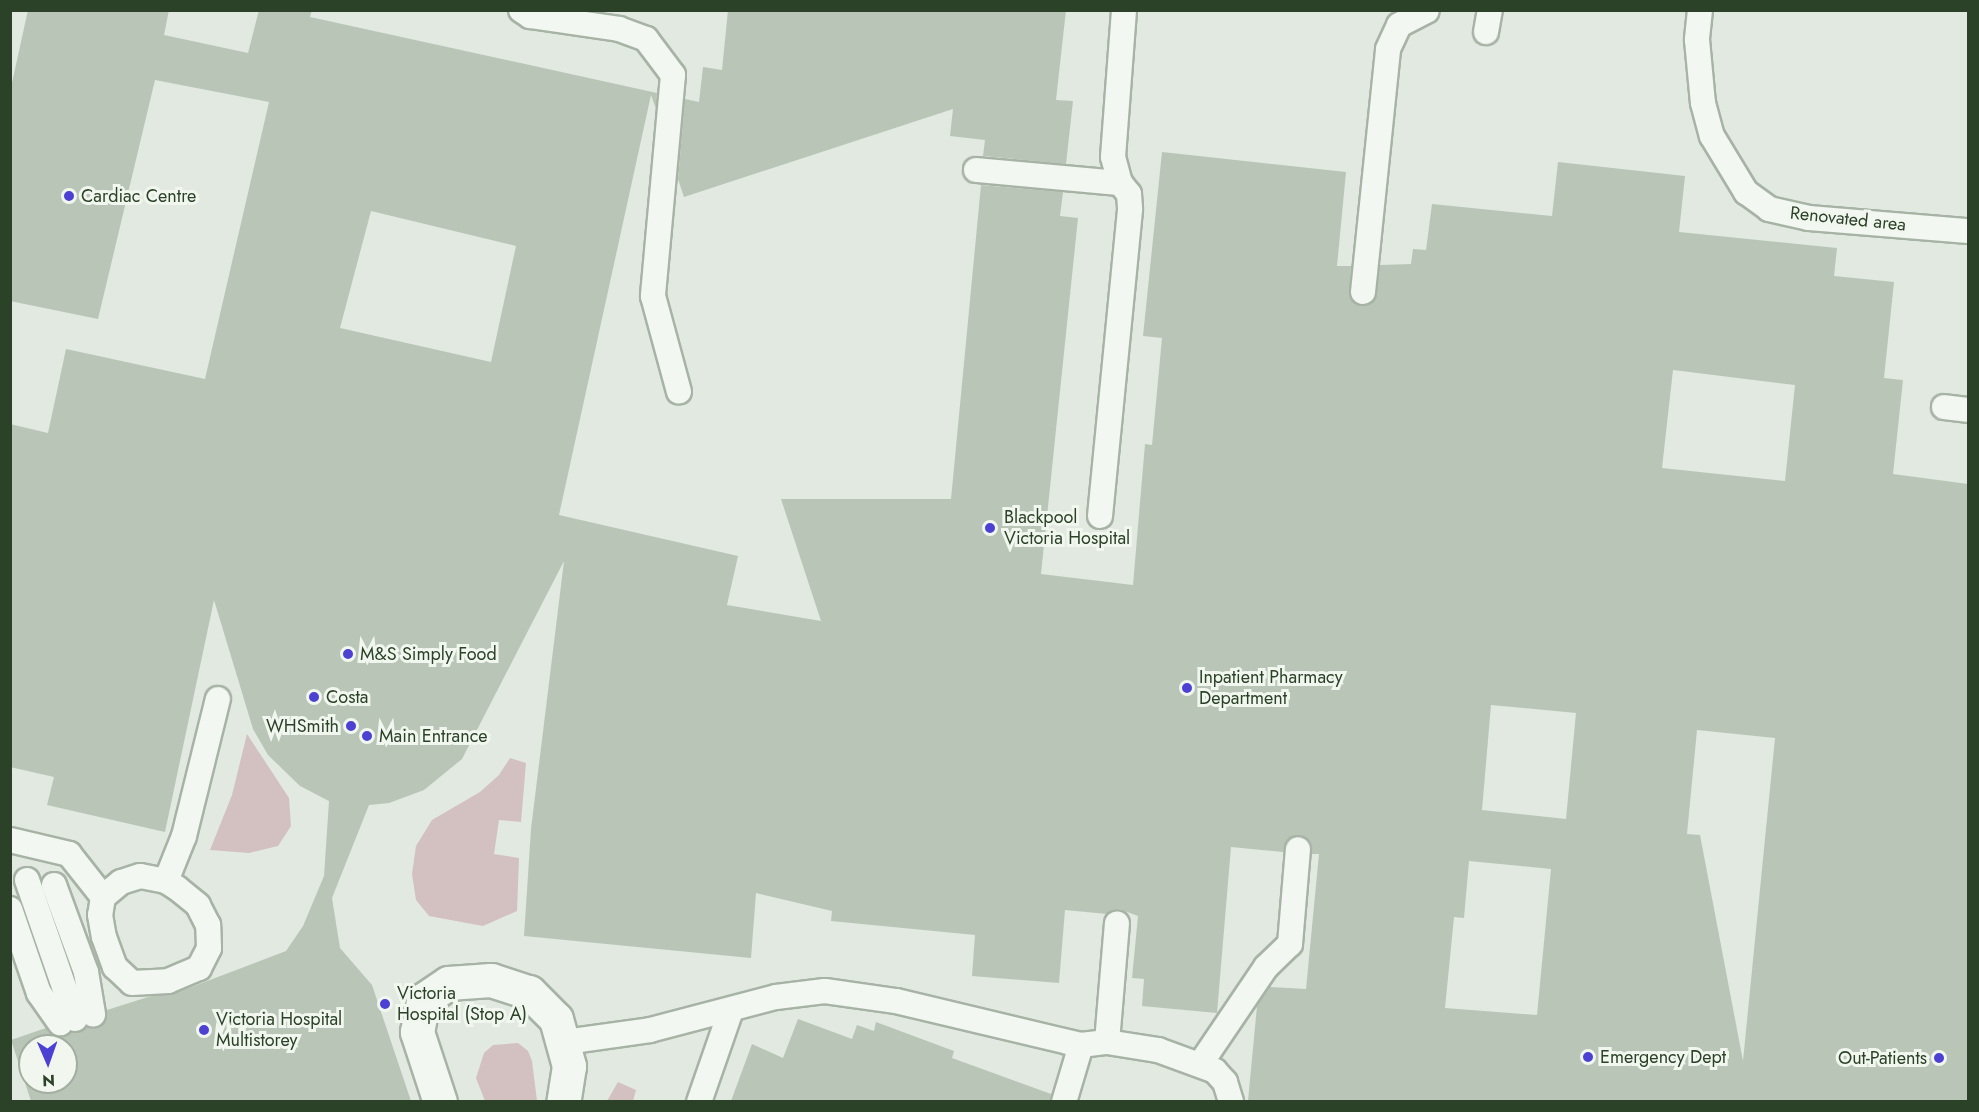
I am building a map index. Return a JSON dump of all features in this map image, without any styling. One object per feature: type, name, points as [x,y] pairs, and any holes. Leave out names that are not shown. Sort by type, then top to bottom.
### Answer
[{"type":"street","points":[[440,1101],[417,1032],[423,1000],[448,983],[491,980],[529,992],[556,1020],[565,1042],[570,1066],[563,1101]]},
{"type":"lane","points":[[521,10],[530,16],[619,29],[646,39],[673,75],[654,296],[679,392]]},
{"type":"lane","points":[[1100,516],[1130,208],[1129,194],[1120,183],[1113,157],[1124,10]]},
{"type":"lane","name":"Renovated area","points":[[1700,10],[1697,40],[1703,103],[1712,136],[1746,192],[1769,209],[1809,218],[1968,231]]},
{"type":"lane","points":[[1363,292],[1388,49],[1399,25],[1427,11]]},
{"type":"lane","points":[[976,170],[1120,183]]},
{"type":"lane","points":[[1944,407],[1968,410]]},
{"type":"lane","points":[[166,881],[184,836],[218,699]]},
{"type":"lane","points":[[10,840],[69,854],[103,897]]},
{"type":"lane","points":[[1201,1063],[1266,967],[1290,944],[1298,849]]},
{"type":"lane","points":[[140,876],[166,881],[198,905],[208,925],[209,948],[199,968],[168,981],[132,983],[115,968],[100,915],[103,897],[121,882],[140,876]]},
{"type":"lane","points":[[19,878],[103,897]]},
{"type":"lane","points":[[19,878],[76,1019]]},
{"type":"lane","points":[[54,885],[86,972],[76,1019]]},
{"type":"lane","points":[[10,909],[39,993],[76,1019]]},
{"type":"lane","points":[[1107,1042],[1117,923]]},
{"type":"lane","points":[[565,1042],[650,1030],[776,997],[825,991],[896,1001],[1081,1045],[1107,1042],[1158,1050],[1201,1063],[1225,1082],[1231,1101]]},
{"type":"lane","points":[[699,1101],[731,1010]]},
{"type":"lane","points":[[1064,1101],[1081,1045]]},
{"type":"shaded area","points":[[247,734],[289,798],[291,826],[278,846],[249,853],[210,850],[232,795]]},
{"type":"shaded area","points":[[510,758],[526,763],[521,822],[499,820],[494,854],[519,858],[517,911],[483,926],[429,916],[416,900],[412,874],[416,846],[432,820],[480,792],[499,775]]},
{"type":"shaded area","points":[[518,1043],[528,1051],[532,1061],[537,1101],[485,1101],[476,1078],[484,1053],[493,1045]]},
{"type":"shaded area","points":[[618,1082],[636,1090],[633,1101],[607,1101]]},
{"type":"building","name":"Blackpool Victoria Hospital","points":[[28,10],[169,10],[164,35],[248,53],[259,10],[312,10],[310,17],[657,93],[656,109],[651,95],[559,515],[738,556],[727,605],[821,621],[781,499],[951,499],[981,185],[1063,192],[1060,216],[1078,218],[1041,574],[1133,585],[1145,444],[1152,445],[1162,338],[1143,336],[1162,152],[1346,172],[1337,266],[1351,266],[1350,297],[1361,306],[1375,300],[1380,265],[1411,264],[1413,249],[1426,250],[1432,204],[1552,216],[1558,162],[1685,176],[1679,232],[1837,248],[1834,276],[1894,282],[1884,378],[1903,380],[1893,474],[1968,484],[1968,1101],[1248,1101],[1257,1006],[1270,987],[1306,989],[1319,854],[1312,854],[1311,842],[1300,835],[1287,840],[1283,852],[1231,847],[1217,1013],[1142,1006],[1144,979],[1132,978],[1138,916],[1119,909],[1107,914],[1065,910],[1059,983],[972,976],[975,935],[831,921],[832,911],[756,893],[751,958],[524,936],[531,829],[564,561],[462,759],[424,790],[389,803],[369,805],[332,898],[340,948],[372,985],[411,1101],[31,1101],[29,1094],[78,1094],[78,1034],[69,1034],[87,1027],[96,1028],[106,1020],[107,1010],[151,996],[173,994],[286,951],[303,926],[324,876],[329,801],[300,786],[268,755],[253,729],[214,600],[165,832],[47,805],[54,777],[10,767],[10,424],[48,433],[66,349],[205,379],[269,102],[155,80],[98,319],[10,301],[10,92]],"holes":[[[371,211],[516,246],[491,362],[340,328]],[[1673,370],[1795,385],[1785,481],[1662,468]],[[1491,705],[1576,713],[1566,819],[1482,810]],[[1697,730],[1775,738],[1743,1061],[1700,835],[1687,834]],[[1469,861],[1551,869],[1537,1015],[1445,1008],[1454,917],[1464,918]]]},
{"type":"building","points":[[728,10],[1066,10],[1056,100],[1073,101],[1066,164],[983,156],[985,140],[950,136],[953,109],[684,197],[678,179],[685,99],[699,102],[703,67],[722,70]]},
{"type":"building","points":[[798,1019],[852,1039],[857,1025],[874,1031],[876,1022],[954,1051],[952,1058],[1051,1094],[1050,1101],[731,1101],[752,1044],[783,1058]]},
{"type":"building","name":"Blackpool Victoria Hospital","points":[[46,1028],[56,1034],[28,1034]]},
{"type":"building","name":"Blackpool Victoria Hospital","points":[[18,1038],[18,1061],[11,1040]]},
{"type":"place","name":"Cardiac Centre","points":[[69,196]]},
{"type":"place","name":"Blackpool Victoria Hospital","points":[[990,528]]},
{"type":"place","name":"M&S Simply Food","points":[[348,654]]},
{"type":"place","name":"Inpatient Pharmacy Department","points":[[1187,688]]},
{"type":"place","name":"Costa","points":[[314,697]]},
{"type":"place","name":"WHSmith","points":[[351,726]]},
{"type":"place","name":"Main Entrance","points":[[367,736]]},
{"type":"place","name":"Victoria Hospital (Stop A)","points":[[385,1004]]},
{"type":"place","name":"Victoria Hospital Multistorey","points":[[204,1030]]},
{"type":"place","name":"Emergency Dept","points":[[1588,1057]]},
{"type":"place","name":"Out-Patients","points":[[1939,1058]]}]
